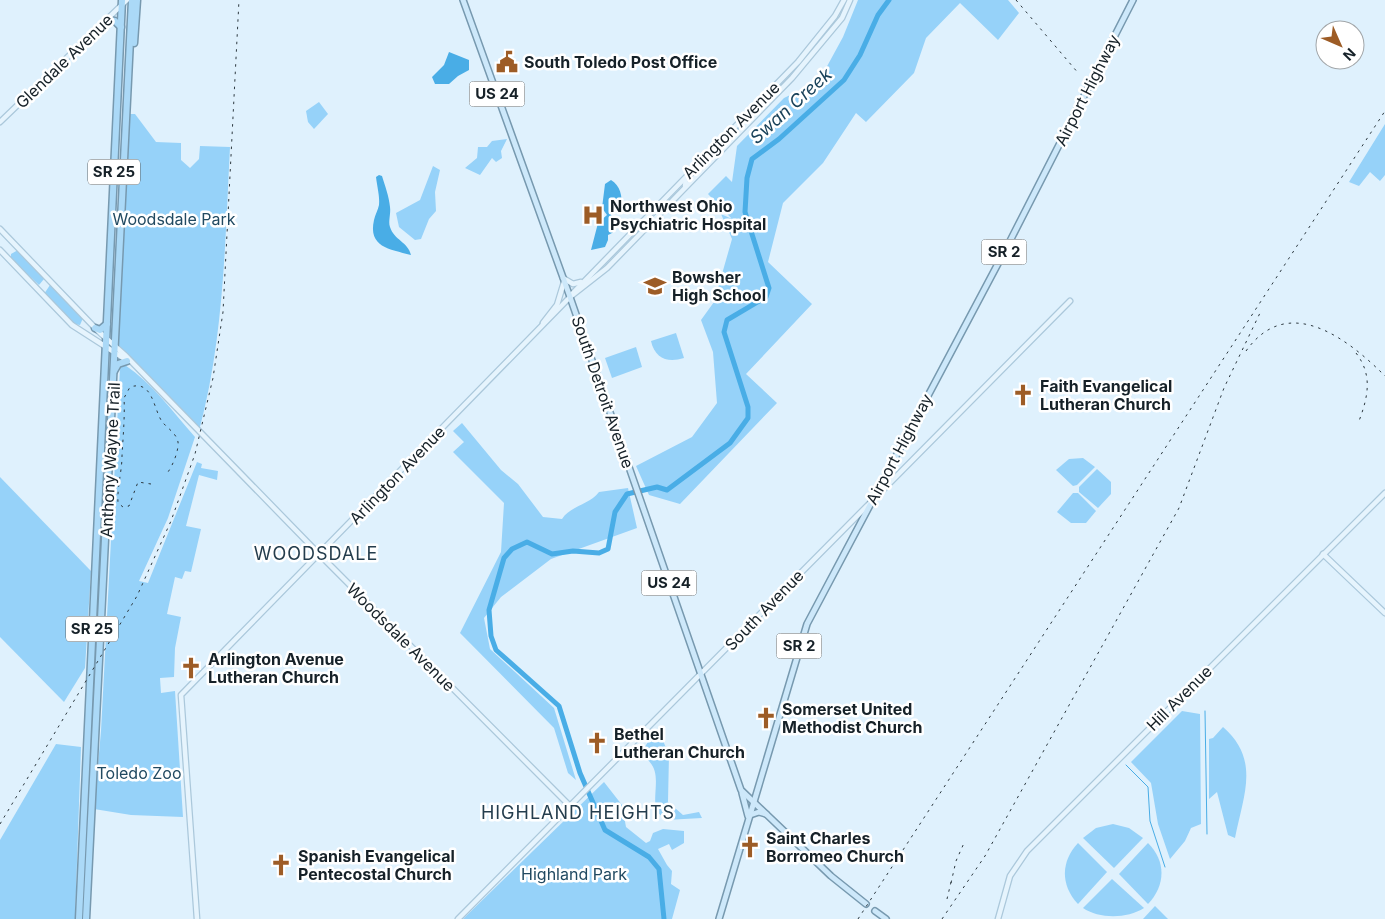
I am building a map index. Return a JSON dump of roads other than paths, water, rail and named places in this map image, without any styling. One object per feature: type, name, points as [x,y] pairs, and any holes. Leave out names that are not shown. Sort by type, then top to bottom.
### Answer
[{"type":"highway","name":"Anthony Wayne Trail","points":[[79,919],[110,351],[116,346],[132,0]]},
{"type":"highway","points":[[128,88],[137,0]]},
{"type":"highway","name":"Anthony Wayne Trail","points":[[86,919],[113,399],[114,372],[106,338],[122,3]]},
{"type":"highway","points":[[122,3],[128,13],[129,61]]},
{"type":"highway","points":[[106,20],[115,21],[121,27]]},
{"type":"highway","points":[[95,328],[100,330],[107,324]]},
{"type":"highway","points":[[110,351],[113,399]]},
{"type":"highway","points":[[114,372],[118,364],[128,361]]},
{"type":"main road","name":"South Detroit Avenue","points":[[463,0],[570,297],[741,790]]},
{"type":"main road","name":"Airport Highway","points":[[719,919],[806,624],[1007,247],[1133,0]]},
{"type":"main road","name":"US 24","points":[[741,790],[831,876],[866,904]]},
{"type":"main road","points":[[741,790],[749,816],[758,812],[771,817]]},
{"type":"main road","points":[[875,911],[886,919]]},
{"type":"street","name":"Glendale Avenue","points":[[0,122],[127,0]]},
{"type":"street","name":"Arlington Avenue","points":[[197,919],[181,695],[798,62],[835,16],[844,0]]},
{"type":"street","name":"Arlington Avenue","points":[[570,297],[607,268],[800,70],[842,18],[850,0]]},
{"type":"street","points":[[685,186],[686,179],[738,123]]},
{"type":"street","name":"Woodsdale Avenue","points":[[0,229],[95,328],[116,346],[128,361],[319,554],[572,804]]},
{"type":"street","name":"Woodsdale Avenue","points":[[0,250],[72,325],[128,361]]},
{"type":"street","points":[[542,326],[546,317],[557,305],[564,280],[573,284],[584,280]]},
{"type":"street","name":"South Avenue","points":[[458,919],[1070,301]]},
{"type":"street","name":"Hill Avenue","points":[[998,919],[1010,876],[1022,856],[1385,492]]},
{"type":"street","points":[[1323,554],[1385,613]]},
{"type":"waterway","name":"Swan Creek","points":[[664,919],[659,869],[649,857],[605,830],[580,773],[559,706],[496,650],[491,636],[489,610],[504,558],[512,549],[527,542],[552,554],[573,551],[599,553],[608,549],[615,512],[627,494],[657,487],[667,490],[730,443],[748,418],[748,407],[724,332],[727,320],[766,297],[769,288],[745,212],[747,178],[752,159],[779,139],[844,80],[860,55],[878,15],[889,0]]},
{"type":"waterway","points":[[1205,711],[1207,834]]},
{"type":"waterway","points":[[1126,765],[1148,787],[1150,821],[1165,867]]},
{"type":"railway","points":[[0,824],[137,596],[171,521],[195,454],[213,378],[223,312],[239,0]]},
{"type":"railway","points":[[1016,0],[1079,74]]},
{"type":"railway","points":[[858,919],[1385,111]]},
{"type":"railway","points":[[942,919],[985,856],[1179,508],[1224,388],[1260,313]]},
{"type":"railway","points":[[1246,351],[1263,334],[1280,325],[1299,323],[1336,336],[1354,348],[1385,376]]},
{"type":"railway","points":[[1356,353],[1367,378],[1365,403],[1359,421]]},
{"type":"railway","points":[[151,484],[138,482],[129,506],[123,507],[118,503],[122,462],[124,398],[130,387],[143,387],[147,391],[161,420],[177,439],[177,453],[168,472]]},
{"type":"railway","points":[[951,883],[956,861],[964,843]]},
{"type":"railway","points":[[947,899],[952,878]]},
{"type":"place","name":"South Toledo Post Office","points":[[507,62]]},
{"type":"place","name":"Northwest Ohio Psychiatric Hospital","points":[[593,215]]},
{"type":"place","name":"Bowsher High School","points":[[655,286]]},
{"type":"place","name":"Faith Evangelical Lutheran Church","points":[[1023,395]]},
{"type":"place","name":"Arlington Avenue Lutheran Church","points":[[191,668]]},
{"type":"place","name":"Somerset United Methodist Church","points":[[766,718]]},
{"type":"place","name":"Bethel Lutheran Church","points":[[597,743]]},
{"type":"place","name":"Saint Charles Borromeo Church","points":[[750,847]]},
{"type":"place","name":"Spanish Evangelical Pentecostal Church","points":[[281,865]]},
{"type":"district","name":"WOODSDALE","points":[[316,554]]},
{"type":"district","name":"HIGHLAND HEIGHTS","points":[[578,813]]},
{"type":"park label","name":"Woodsdale Park","points":[[174,219]]},
{"type":"park label","name":"Toledo Zoo","points":[[139,773]]},
{"type":"park label","name":"Highland Park","points":[[574,874]]}]
